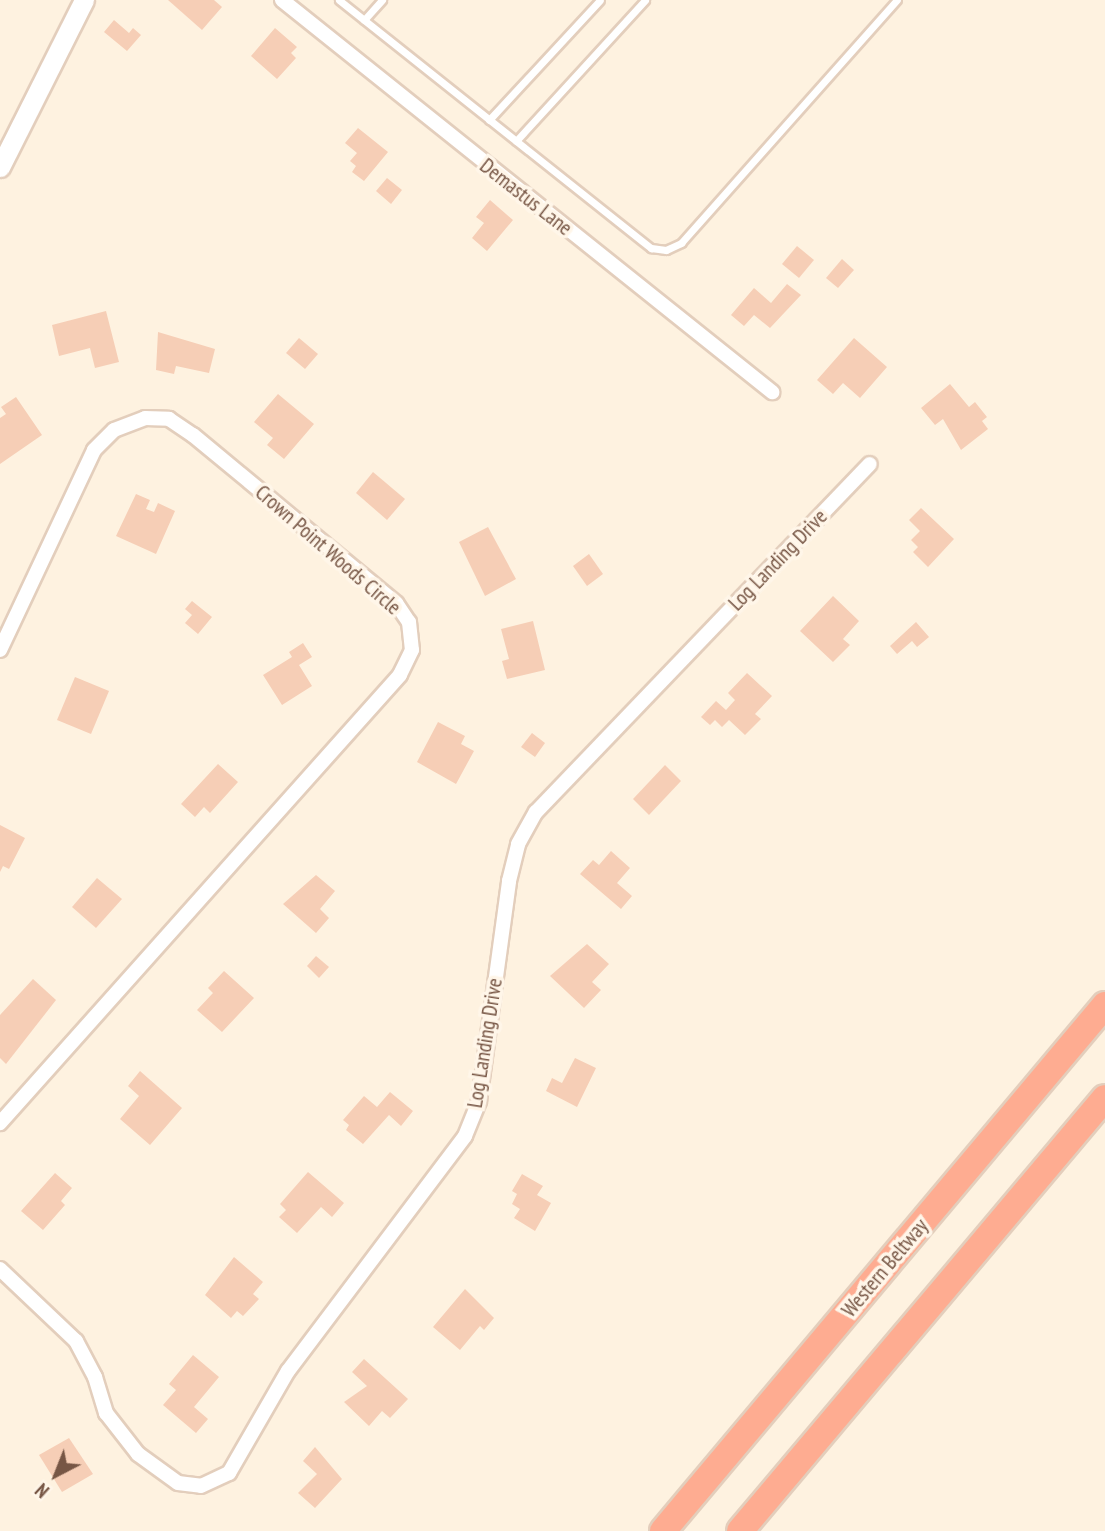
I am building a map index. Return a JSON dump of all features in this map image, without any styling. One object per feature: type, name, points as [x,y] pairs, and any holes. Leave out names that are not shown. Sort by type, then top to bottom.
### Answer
[{"type":"highway","name":"Western Beltway","points":[[663,1531],[1105,1005]]},
{"type":"highway","points":[[740,1531],[1105,1098]]},
{"type":"main road","points":[[0,167],[84,0]]},
{"type":"street","name":"Demastus Lane","points":[[282,0],[772,392]]},
{"type":"street","name":"Crown Point Woods Circle","points":[[0,650],[94,450],[114,430],[145,418],[169,419],[193,435],[396,603],[409,622],[412,650],[400,675],[0,1123]]},
{"type":"street","name":"Log Landing Drive","points":[[0,1269],[76,1342],[96,1377],[106,1413],[138,1454],[178,1483],[201,1486],[229,1473],[288,1371],[465,1136],[479,1101],[509,881],[518,844],[536,812],[870,464]]},
{"type":"lane","points":[[339,0],[651,248],[666,250],[681,243],[897,0]]},
{"type":"lane","points":[[364,20],[382,0]]},
{"type":"lane","points":[[489,120],[600,0]]},
{"type":"lane","points":[[516,141],[645,0]]},
{"type":"building","points":[[168,0],[214,0],[222,7],[202,30]]},
{"type":"building","points":[[114,20],[129,33],[133,28],[141,35],[127,51],[104,32]]},
{"type":"building","points":[[275,28],[297,47],[291,53],[296,58],[277,79],[251,56]]},
{"type":"building","points":[[358,128],[388,152],[364,181],[352,172],[356,166],[350,161],[357,153],[345,143]]},
{"type":"building","points":[[387,178],[402,190],[391,204],[376,191]]},
{"type":"building","points":[[490,200],[513,220],[487,251],[472,238],[484,223],[476,217]]},
{"type":"building","points":[[797,246],[814,260],[799,278],[782,264]]},
{"type":"building","points":[[842,259],[854,270],[838,288],[826,278]]},
{"type":"building","points":[[787,284],[801,295],[770,328],[754,315],[744,326],[731,315],[754,288],[771,303]]},
{"type":"building","points":[[106,311],[119,362],[95,368],[90,348],[59,356],[52,325]]},
{"type":"building","points":[[158,332],[215,349],[209,373],[176,366],[174,374],[156,370]]},
{"type":"building","points":[[299,338],[318,354],[305,369],[286,353]]},
{"type":"building","points":[[854,338],[887,367],[860,398],[843,383],[833,394],[817,380]]},
{"type":"building","points":[[950,384],[969,407],[975,402],[987,417],[982,421],[988,429],[961,450],[943,419],[935,425],[921,408]]},
{"type":"building","points":[[278,394],[314,424],[284,459],[267,445],[273,438],[254,422]]},
{"type":"building","points":[[16,397],[42,435],[0,464],[0,418],[6,414],[1,407]]},
{"type":"building","points":[[373,472],[405,499],[387,520],[356,493]]},
{"type":"building","points":[[136,494],[150,500],[146,509],[154,512],[158,503],[175,511],[156,554],[116,536]]},
{"type":"building","points":[[921,508],[954,539],[928,567],[913,552],[918,547],[911,540],[920,531],[909,520]]},
{"type":"building","points":[[488,527],[516,579],[485,596],[459,542]]},
{"type":"building","points":[[589,554],[603,574],[587,586],[573,566]]},
{"type":"building","points":[[833,596],[859,621],[843,639],[850,645],[833,662],[800,631]]},
{"type":"building","points":[[192,601],[212,617],[198,634],[185,623],[192,615],[185,609]]},
{"type":"building","points":[[533,621],[545,670],[507,679],[502,661],[509,659],[501,629]]},
{"type":"building","points":[[916,622],[929,637],[917,647],[912,641],[897,654],[890,646]]},
{"type":"building","points":[[303,643],[312,657],[299,665],[312,686],[282,705],[263,675],[292,657],[289,652]]},
{"type":"building","points":[[747,673],[772,696],[755,714],[761,719],[745,735],[729,720],[722,727],[715,720],[710,725],[701,717],[716,701],[726,710],[735,700],[728,693]]},
{"type":"building","points":[[75,677],[109,691],[91,734],[57,720]]},
{"type":"building","points":[[438,722],[465,736],[461,744],[474,751],[456,784],[417,762]]},
{"type":"building","points":[[532,733],[545,743],[535,757],[521,747]]},
{"type":"building","points":[[218,764],[238,782],[210,813],[204,807],[195,817],[181,804]]},
{"type":"building","points":[[665,765],[681,781],[649,815],[633,799]]},
{"type":"building","points":[[0,825],[25,838],[9,869],[3,866],[0,872]]},
{"type":"building","points":[[611,851],[630,868],[617,883],[632,896],[621,909],[580,874],[593,860],[599,865]]},
{"type":"building","points":[[316,875],[335,891],[320,909],[329,918],[316,933],[283,904]]},
{"type":"building","points":[[97,878],[122,899],[96,928],[72,907]]},
{"type":"building","points":[[587,944],[609,964],[592,982],[601,990],[584,1008],[550,976]]},
{"type":"building","points":[[316,956],[329,967],[319,978],[307,966]]},
{"type":"building","points":[[224,971],[254,998],[222,1032],[197,1010],[213,993],[208,988]]},
{"type":"building","points":[[33,979],[56,1000],[6,1064],[0,1058],[0,1015]]},
{"type":"building","points":[[575,1058],[596,1068],[577,1107],[546,1091],[552,1078],[562,1083]]},
{"type":"building","points":[[140,1071],[182,1108],[150,1145],[120,1119],[139,1096],[128,1086]]},
{"type":"building","points":[[390,1092],[413,1111],[401,1126],[389,1115],[363,1144],[346,1130],[349,1125],[343,1120],[364,1096],[377,1107]]},
{"type":"building","points":[[308,1172],[344,1203],[332,1217],[321,1207],[297,1233],[279,1217],[286,1210],[280,1204]]},
{"type":"building","points":[[55,1173],[72,1188],[61,1201],[65,1205],[43,1230],[21,1211]]},
{"type":"building","points":[[522,1174],[543,1186],[537,1195],[551,1203],[535,1231],[514,1218],[520,1209],[512,1204],[517,1194],[512,1191]]},
{"type":"building","points":[[234,1257],[263,1282],[253,1294],[259,1299],[243,1316],[237,1311],[231,1318],[205,1295]]},
{"type":"building","points":[[465,1289],[494,1318],[484,1330],[480,1326],[460,1350],[433,1327]]},
{"type":"building","points":[[193,1355],[219,1377],[194,1407],[208,1419],[196,1433],[163,1405],[176,1390],[169,1384]]},
{"type":"building","points":[[364,1359],[408,1399],[390,1418],[382,1411],[369,1426],[344,1402],[367,1386],[352,1372]]},
{"type":"building","points":[[69,1438],[93,1474],[62,1492],[39,1455]]},
{"type":"building","points":[[315,1447],[342,1479],[315,1508],[298,1493],[317,1474],[303,1461]]}]
